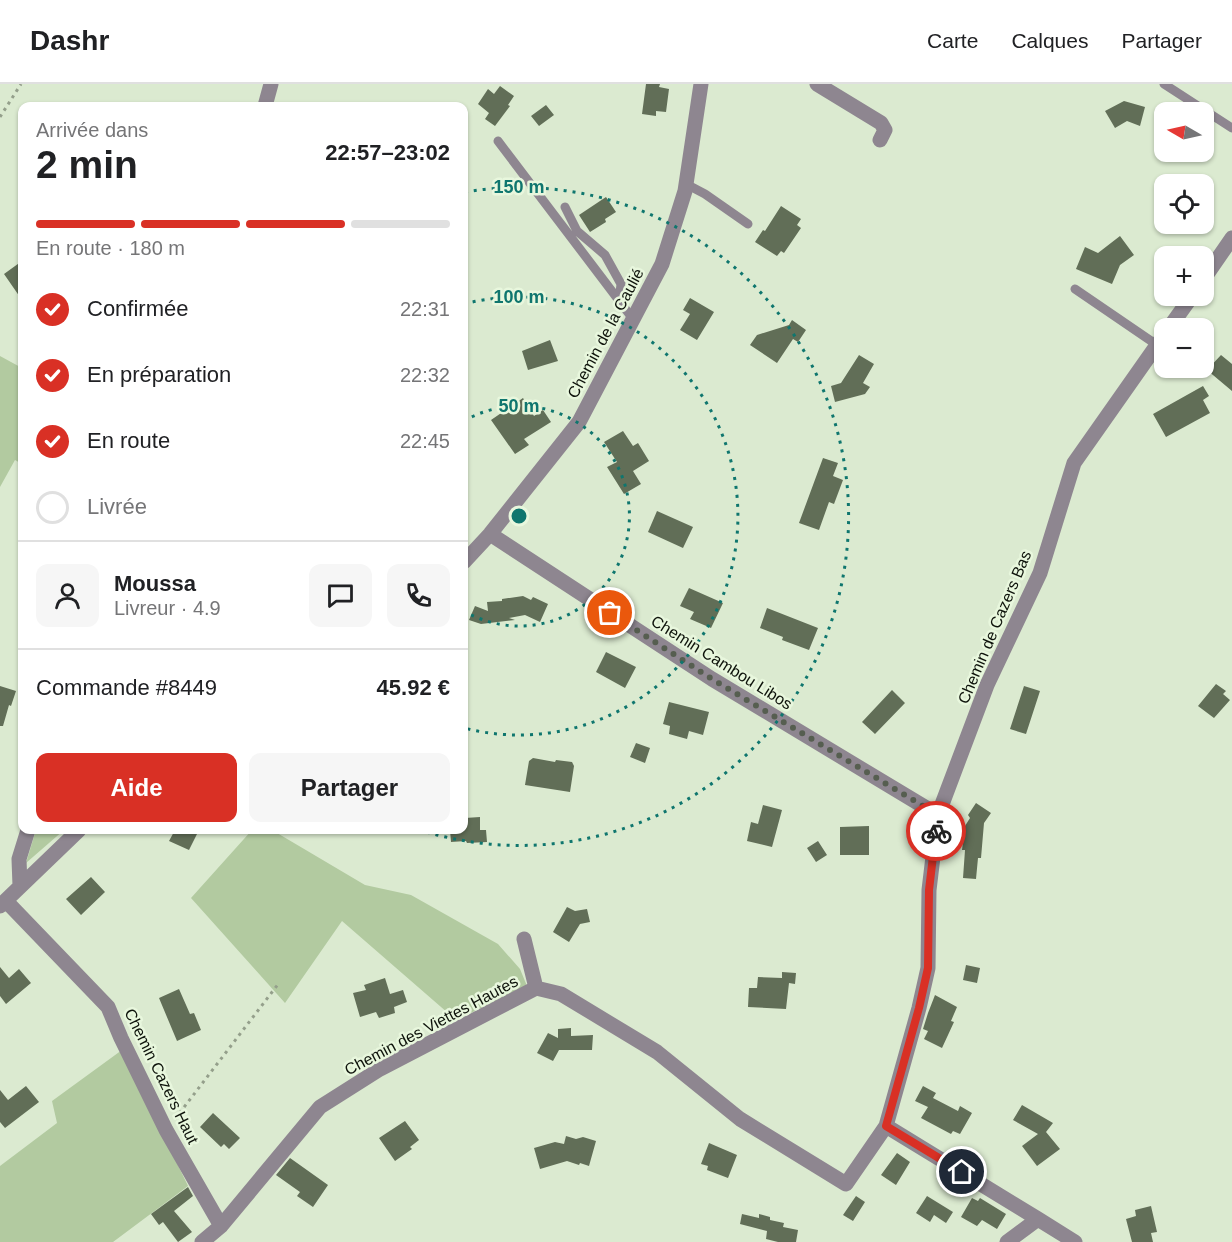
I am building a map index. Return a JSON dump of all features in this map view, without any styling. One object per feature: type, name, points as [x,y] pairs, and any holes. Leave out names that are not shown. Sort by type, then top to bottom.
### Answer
[{"type":"street","points":[[266,102],[271,84]]},
{"type":"street","name":"Chemin de la Caulié","points":[[468,558],[490,534],[579,422],[662,264],[685,191],[701,84]]},
{"type":"street","points":[[817,84],[881,123],[885,130],[880,140]]},
{"type":"street","points":[[1214,264],[1232,238]]},
{"type":"street","name":"Chemin de Cazers Bas","points":[[938,815],[987,685],[1040,573],[1074,463],[1154,349]]},
{"type":"street","name":"Chemin Cambou Libos","points":[[490,534],[712,679],[938,815]]},
{"type":"street","name":"Chemin des Viettes Hautes","points":[[202,1242],[221,1226],[320,1107],[380,1069],[537,988],[561,994],[657,1052],[740,1119],[846,1184],[886,1126],[919,1008],[928,968],[929,890],[938,815]]},
{"type":"street","points":[[20,886],[19,859],[27,834]]},
{"type":"street","points":[[3,903],[75,834]]},
{"type":"street","name":"Chemin Cazers Haut","points":[[3,903],[108,1007],[166,1130],[221,1226]]},
{"type":"street","points":[[524,939],[537,988]]},
{"type":"street","points":[[886,1126],[1075,1242]]},
{"type":"street","points":[[1007,1242],[1038,1218]]},
{"type":"lane","points":[[1164,84],[1232,128]]},
{"type":"lane","points":[[498,141],[633,320]]},
{"type":"lane","points":[[686,184],[705,194],[748,224]]},
{"type":"lane","points":[[565,207],[577,231],[605,255],[621,284],[619,302]]},
{"type":"lane","points":[[1075,289],[1154,336]]},
{"type":"path","points":[[0,117],[21,84]]},
{"type":"path","points":[[166,1130],[279,983]]},
{"type":"green space","points":[[0,356],[18,366],[18,462],[15,460],[0,487]]},
{"type":"green space","points":[[35,834],[59,834],[26,863]]},
{"type":"green space","points":[[248,834],[279,834],[365,885],[411,895],[498,944],[520,969],[527,986],[456,1020],[342,921],[285,1003],[191,898]]},
{"type":"green space","points":[[122,1050],[188,1186],[113,1242],[0,1242],[0,1166],[57,1123],[52,1101]]},
{"type":"building","points":[[646,84],[660,84],[659,87],[669,89],[666,112],[656,111],[656,116],[642,114]]},
{"type":"building","points":[[500,86],[514,96],[508,105],[510,106],[495,126],[485,119],[489,113],[478,104],[488,89],[494,94]]},
{"type":"building","points":[[1124,101],[1145,107],[1140,126],[1127,121],[1115,128],[1105,111]]},
{"type":"building","points":[[546,105],[554,115],[539,126],[531,116]]},
{"type":"building","points":[[606,197],[616,212],[605,219],[606,222],[590,232],[579,215]]},
{"type":"building","points":[[781,206],[801,219],[797,225],[801,228],[784,253],[781,251],[777,256],[755,242]]},
{"type":"building","points":[[1120,236],[1134,255],[1120,265],[1112,284],[1076,269],[1085,247],[1098,253]]},
{"type":"building","points":[[18,264],[18,294],[4,274]]},
{"type":"building","points":[[690,298],[714,312],[697,340],[680,330],[690,314],[683,310]]},
{"type":"building","points":[[792,320],[806,330],[798,342],[793,339],[777,363],[750,345],[757,335],[789,325]]},
{"type":"building","points":[[550,340],[558,361],[528,370],[522,351]]},
{"type":"building","points":[[859,355],[874,364],[863,383],[870,387],[865,394],[835,402],[831,386],[841,383]]},
{"type":"building","points":[[1221,355],[1232,364],[1232,391],[1214,376],[1214,362]]},
{"type":"building","points":[[1203,386],[1209,396],[1203,400],[1210,413],[1166,437],[1153,414]]},
{"type":"building","points":[[523,398],[534,416],[543,410],[551,422],[524,439],[529,445],[515,454],[491,420]]},
{"type":"building","points":[[623,431],[633,446],[638,443],[649,461],[633,471],[641,484],[624,494],[607,467],[617,462],[604,442]]},
{"type":"building","points":[[823,458],[838,463],[833,476],[843,480],[834,504],[829,502],[819,530],[799,523]]},
{"type":"building","points":[[657,511],[693,527],[683,548],[648,532]]},
{"type":"building","points":[[689,588],[723,603],[711,628],[690,619],[694,612],[680,606]]},
{"type":"building","points":[[523,596],[531,600],[533,597],[548,604],[540,622],[525,615],[509,618],[515,620],[481,624],[469,620],[475,606],[488,611],[487,602]]},
{"type":"building","points":[[767,608],[818,628],[809,650],[782,640],[783,637],[760,628]]},
{"type":"building","points":[[606,652],[636,667],[625,688],[596,672]]},
{"type":"building","points":[[1216,684],[1226,691],[1223,694],[1230,700],[1214,718],[1198,706]]},
{"type":"building","points":[[0,686],[16,691],[3,726],[0,726]]},
{"type":"building","points":[[1024,686],[1040,691],[1026,734],[1010,729]]},
{"type":"building","points":[[892,690],[905,703],[875,734],[862,722]]},
{"type":"building","points":[[669,702],[709,712],[703,735],[689,731],[687,739],[669,734],[670,726],[663,724]]},
{"type":"building","points":[[636,743],[650,748],[645,763],[630,757]]},
{"type":"building","points":[[533,758],[572,762],[574,766],[570,792],[525,785],[529,761]]},
{"type":"building","points":[[976,803],[991,813],[984,823],[981,858],[978,858],[976,879],[963,878],[965,850],[962,850],[965,826],[970,818],[968,815]]},
{"type":"building","points":[[763,805],[782,810],[772,847],[747,841],[751,822],[758,824]]},
{"type":"building","points":[[480,817],[480,830],[486,830],[487,842],[451,842],[450,834],[468,834],[468,818]]},
{"type":"building","points":[[869,826],[869,855],[840,855],[840,827]]},
{"type":"building","points":[[173,834],[197,834],[189,850],[169,841]]},
{"type":"building","points":[[818,841],[827,855],[816,862],[807,848]]},
{"type":"building","points":[[91,877],[105,892],[81,915],[66,899]]},
{"type":"building","points":[[567,907],[575,911],[587,909],[590,922],[580,924],[569,942],[553,932]]},
{"type":"building","points":[[966,965],[980,968],[977,983],[963,980]]},
{"type":"building","points":[[0,967],[9,978],[19,969],[31,983],[6,1004],[0,996]]},
{"type":"building","points":[[782,972],[796,973],[795,984],[789,983],[786,1009],[748,1007],[749,988],[757,988],[758,977],[782,978]]},
{"type":"building","points":[[385,978],[390,994],[403,990],[407,1002],[394,1007],[395,1013],[379,1018],[376,1012],[360,1017],[353,993],[366,990],[364,985]]},
{"type":"building","points":[[179,989],[190,1014],[194,1013],[201,1030],[177,1041],[159,998]]},
{"type":"building","points":[[935,995],[957,1007],[951,1021],[954,1022],[942,1048],[924,1039],[928,1031],[923,1029]]},
{"type":"building","points":[[571,1028],[571,1036],[593,1035],[592,1050],[559,1050],[553,1061],[537,1053],[548,1033],[558,1038],[558,1029]]},
{"type":"building","points":[[26,1086],[39,1102],[5,1128],[0,1122],[0,1090],[8,1100]]},
{"type":"building","points":[[923,1086],[936,1093],[933,1098],[958,1111],[960,1106],[972,1113],[960,1134],[953,1131],[951,1134],[921,1118],[928,1107],[915,1101]]},
{"type":"building","points":[[1022,1105],[1053,1123],[1046,1132],[1060,1149],[1037,1166],[1022,1146],[1038,1134],[1013,1120]]},
{"type":"building","points":[[213,1113],[240,1138],[229,1149],[224,1144],[221,1147],[200,1127]]},
{"type":"building","points":[[405,1121],[419,1140],[410,1147],[412,1149],[395,1161],[379,1138]]},
{"type":"building","points":[[566,1136],[576,1139],[583,1137],[596,1141],[589,1166],[567,1161],[540,1169],[534,1148],[555,1142],[564,1144]]},
{"type":"building","points":[[709,1143],[737,1155],[728,1178],[707,1170],[708,1166],[701,1164]]},
{"type":"building","points":[[897,1153],[910,1162],[896,1185],[881,1175]]},
{"type":"building","points":[[290,1158],[328,1185],[313,1207],[297,1196],[300,1192],[276,1175]]},
{"type":"building","points":[[188,1187],[193,1196],[174,1211],[192,1232],[178,1242],[163,1222],[159,1225],[151,1214]]},
{"type":"building","points":[[856,1196],[865,1202],[853,1221],[843,1215]]},
{"type":"building","points":[[927,1196],[953,1212],[946,1223],[934,1215],[930,1222],[916,1213]]},
{"type":"building","points":[[972,1198],[978,1201],[980,1198],[1006,1214],[997,1229],[982,1220],[977,1226],[961,1217]]},
{"type":"building","points":[[1151,1206],[1157,1232],[1151,1233],[1153,1242],[1132,1242],[1126,1219],[1136,1216],[1135,1210]]},
{"type":"building","points":[[742,1214],[759,1218],[759,1214],[770,1217],[770,1220],[784,1223],[783,1227],[798,1230],[796,1242],[766,1239],[767,1231],[740,1224]]},
{"type":"way so far","points":[[610,613],[712,679],[938,815],[936,831]]},
{"type":"route","points":[[936,831],[929,890],[928,968],[886,1126],[962,1172]]}]
